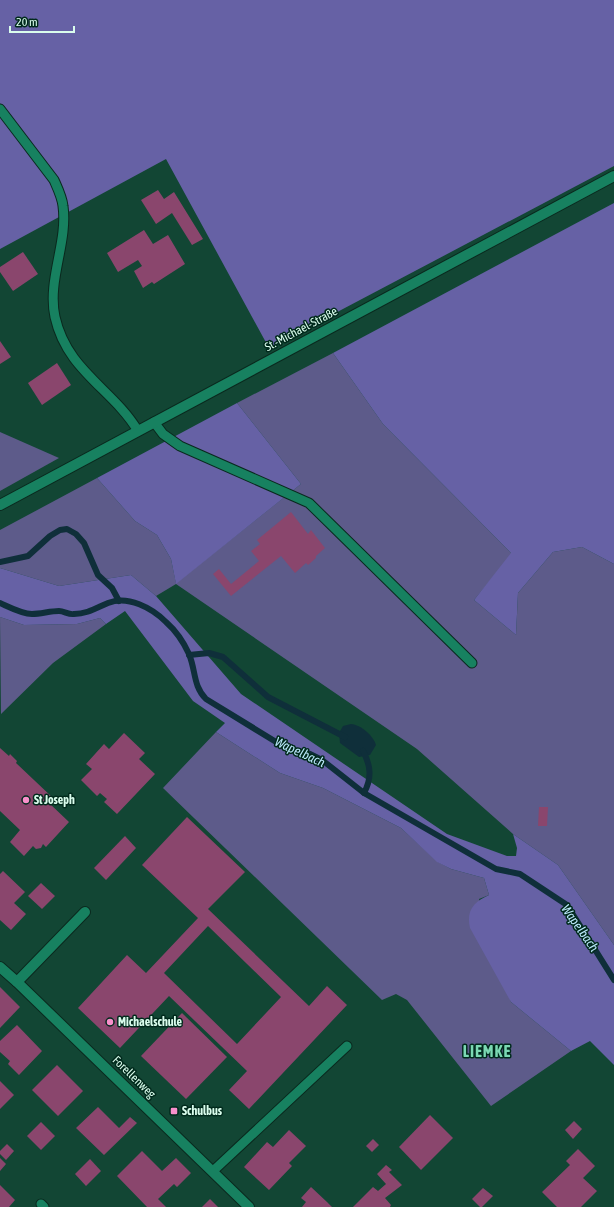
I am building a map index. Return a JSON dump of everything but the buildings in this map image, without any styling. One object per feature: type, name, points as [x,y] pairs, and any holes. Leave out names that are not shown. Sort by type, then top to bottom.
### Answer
[{"type":"street","name":"St.-Michael-Straße","points":[[0,505],[614,176]]},
{"type":"street","points":[[17,982],[85,912]]},
{"type":"street","name":"Forellenweg","points":[[0,968],[17,982],[249,1207]]},
{"type":"lane","points":[[0,109],[54,180],[60,193],[64,220],[53,292],[55,317],[62,338],[71,355],[89,378],[130,418],[138,431]]},
{"type":"lane","points":[[154,422],[163,434],[180,446],[309,503],[472,663]]},
{"type":"lane","points":[[213,1171],[347,1046]]},
{"type":"shaded area","points":[[0,0],[614,0],[614,166],[269,348],[166,159],[0,249]]},
{"type":"shaded area","points":[[614,203],[614,564],[582,547],[553,552],[518,593],[516,635],[474,600],[511,553],[383,424],[333,353]]},
{"type":"shaded area","points":[[333,353],[383,424],[512,554],[474,600],[516,635],[518,593],[553,552],[582,547],[614,564],[614,945],[558,865],[513,834],[417,749],[176,584],[156,596],[131,575],[59,586],[0,568],[0,530],[97,478],[135,521],[157,535],[171,559],[176,583],[301,484],[237,403]]},
{"type":"shaded area","points":[[237,403],[301,484],[176,584],[171,559],[157,535],[135,521],[97,478]]},
{"type":"shaded area","points":[[0,432],[59,458],[0,491]]},
{"type":"shaded area","points":[[0,568],[59,586],[131,575],[156,596],[241,694],[447,834],[507,856],[516,856],[517,848],[513,834],[558,865],[614,945],[614,1065],[590,1041],[571,1051],[511,1002],[470,928],[469,916],[472,907],[489,895],[484,878],[451,869],[437,862],[401,828],[323,788],[280,773],[216,732],[225,723],[193,701],[125,611],[106,624],[100,618],[77,624],[24,625],[0,617]]},
{"type":"shaded area","points":[[0,617],[24,625],[77,624],[100,618],[106,624],[53,663],[1,714]]},
{"type":"shaded area","points":[[216,732],[280,773],[323,788],[401,828],[438,862],[451,869],[484,878],[489,895],[479,899],[511,1002],[571,1051],[491,1106],[407,1000],[396,994],[382,1000],[163,788]]},
{"type":"water","points":[[351,724],[363,728],[374,741],[376,745],[370,755],[359,757],[340,743],[339,733],[343,726]]},
{"type":"waterway","points":[[0,562],[28,556],[50,536],[60,530],[67,529],[76,534],[84,543],[98,575],[112,588],[119,601]]},
{"type":"waterway","name":"Wapelbach","points":[[0,603],[28,614],[52,611],[79,614],[116,601],[139,604],[154,612],[173,629],[185,645],[191,660],[197,684],[206,699],[286,748],[310,754],[322,760],[364,793],[496,869],[520,874],[567,905],[614,980]]},
{"type":"waterway","points":[[189,655],[209,653],[223,657],[268,697],[345,737]]},
{"type":"waterway","points":[[363,751],[368,762],[370,772],[367,788],[364,793]]},
{"type":"place","name":"St Joseph","points":[[26,800]]},
{"type":"place","name":"Michaelschule","points":[[110,1022]]},
{"type":"place","name":"Schulbus","points":[[174,1111]]},
{"type":"district","name":"LIEMKE","points":[[487,1051]]}]
